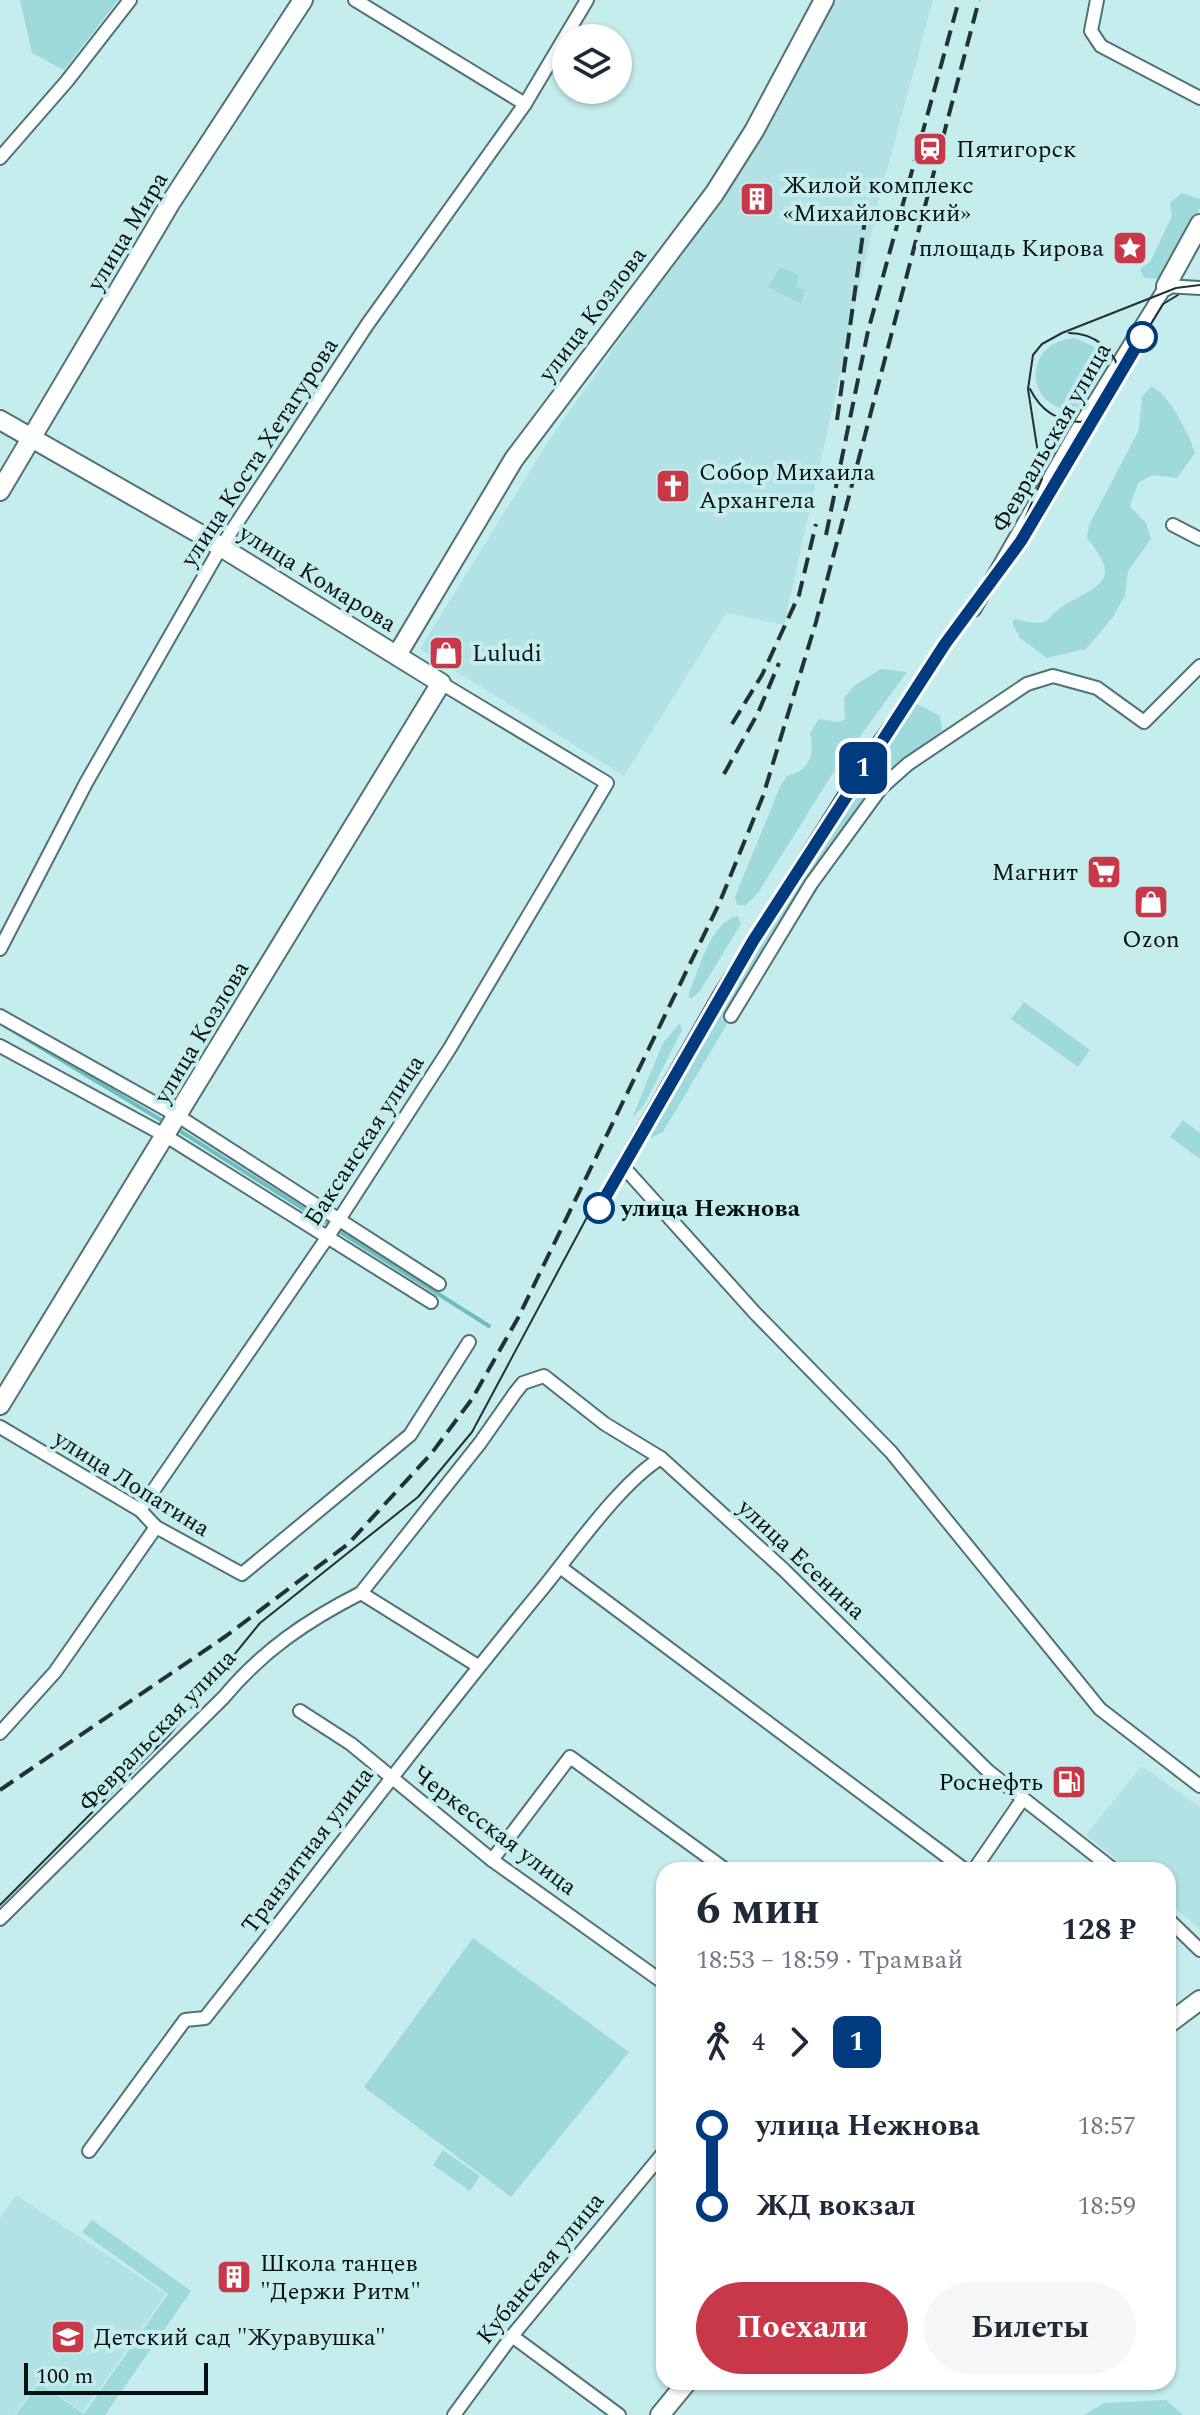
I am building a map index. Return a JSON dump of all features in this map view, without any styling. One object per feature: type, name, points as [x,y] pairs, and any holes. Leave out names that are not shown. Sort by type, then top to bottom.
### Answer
[{"type":"street","points":[[0,158],[67,81],[130,0]]},
{"type":"street","name":"улица Мира","points":[[0,491],[171,202],[303,0]]},
{"type":"street","points":[[355,0],[525,104]]},
{"type":"street","name":"улица Коста Хетагурова","points":[[0,949],[86,783],[221,547],[367,325],[525,104],[587,0]]},
{"type":"street","name":"улица Козлова","points":[[397,655],[514,459],[613,323],[714,194],[754,131],[824,0]]},
{"type":"street","points":[[1097,0],[1092,18],[1095,40],[1115,54],[1200,98]]},
{"type":"street","points":[[1200,224],[1166,286],[1200,288]]},
{"type":"street","name":"Февральская улица","points":[[974,610],[1074,435],[1166,286]]},
{"type":"street","name":"улица Комарова","points":[[0,420],[221,547],[607,783]]},
{"type":"street","points":[[1173,525],[1200,539]]},
{"type":"street","points":[[731,1016],[811,884],[881,788],[908,764],[1027,684],[1053,676],[1097,688],[1144,722],[1200,666]]},
{"type":"street","name":"улица Козлова","points":[[0,1405],[441,683]]},
{"type":"street","name":"Баксанская улица","points":[[140,1510],[328,1236],[450,1048],[607,783]]},
{"type":"street","points":[[0,1016],[172,1126],[328,1236],[431,1302]]},
{"type":"street","points":[[0,1046],[172,1126],[338,1219],[439,1284]]},
{"type":"street","points":[[629,1173],[745,1302],[891,1452],[1100,1709],[1200,1786]]},
{"type":"street","name":"улица Лопатина","points":[[0,1427],[140,1510],[156,1527],[242,1574],[410,1435],[469,1342]]},
{"type":"street","name":"Февральская улица","points":[[0,1919],[224,1697],[248,1668],[307,1622],[361,1593],[480,1443],[515,1393],[534,1378]]},
{"type":"street","name":"улица Есенина","points":[[534,1378],[551,1378],[605,1424],[661,1458],[784,1570],[988,1771],[1022,1800]]},
{"type":"street","name":"Транзитная улица","points":[[89,2151],[185,2020],[205,2018],[478,1666],[634,1481],[661,1458]]},
{"type":"street","points":[[0,1733],[55,1672],[156,1527]]},
{"type":"street","points":[[560,1567],[954,1862]]},
{"type":"street","points":[[361,1593],[478,1666]]},
{"type":"street","name":"Черкесская улица","points":[[300,1711],[351,1744],[492,1860],[656,1977]]},
{"type":"street","points":[[492,1860],[570,1757],[715,1862]]},
{"type":"street","points":[[979,1862],[1022,1800],[1103,1862]]},
{"type":"street","points":[[1176,1927],[1200,1950]]},
{"type":"street","points":[[1176,2018],[1200,2000]]},
{"type":"street","name":"Кубанская улица","points":[[454,2415],[512,2336],[656,2162]]},
{"type":"street","points":[[512,2336],[619,2415]]},
{"type":"street","points":[[660,2415],[680,2390]]},
{"type":"shaded area","points":[[20,0],[118,0],[64,70],[32,53]]},
{"type":"shaded area","points":[[831,0],[933,0],[880,195],[784,625],[726,613],[624,776],[420,649],[549,440],[719,199]]},
{"type":"shaded area","points":[[1182,193],[1200,199],[1200,208],[1160,279],[1144,278],[1140,269],[1150,262],[1172,216],[1170,203]]},
{"type":"shaded area","points":[[780,267],[799,275],[796,287],[805,290],[801,304],[768,287]]},
{"type":"shaded area","points":[[1074,338],[1095,347],[1106,364],[1080,410],[1062,409],[1048,402],[1039,391],[1036,378],[1037,364],[1044,352],[1056,343]]},
{"type":"shaded area","points":[[1151,387],[1158,390],[1171,405],[1195,453],[1177,478],[1152,475],[1138,483],[1130,506],[1146,523],[1151,539],[1128,571],[1125,595],[1113,617],[1086,649],[1047,658],[1020,638],[1012,623],[1015,619],[1037,623],[1047,620],[1061,607],[1093,589],[1104,577],[1103,562],[1087,538],[1089,525],[1139,430],[1142,396]]},
{"type":"shaded area","points":[[881,669],[907,672],[831,776],[758,893],[746,905],[737,905],[735,897],[780,787],[787,776],[801,770],[809,761],[812,749],[810,733],[819,719],[840,722],[845,719],[844,698],[855,685]]},
{"type":"shaded area","points":[[915,703],[940,716],[942,731],[882,779],[825,859],[663,1132],[651,1138],[647,1128],[748,954],[901,715]]},
{"type":"shaded area","points":[[738,916],[741,924],[700,991],[691,999],[688,996],[713,937],[728,920]]},
{"type":"shaded area","points":[[1024,1002],[1090,1050],[1078,1067],[1011,1019]]},
{"type":"shaded area","points":[[680,1023],[682,1030],[644,1105],[632,1118],[663,1043]]},
{"type":"shaded area","points":[[1183,1120],[1200,1133],[1200,1159],[1170,1137]]},
{"type":"shaded area","points":[[1142,1766],[1200,1807],[1200,1929],[1176,1909],[1176,1862],[1119,1862],[1086,1835]]},
{"type":"shaded area","points":[[473,1938],[629,2052],[511,2197],[364,2087]]},
{"type":"shaded area","points":[[443,2150],[480,2176],[470,2191],[433,2165]]},
{"type":"shaded area","name":"Детский сад \"Журавушка\"","points":[[16,2195],[166,2294],[83,2412],[38,2381],[15,2415],[0,2415],[0,2218]]},
{"type":"shaded area","points":[[92,2220],[191,2291],[105,2415],[16,2415],[39,2383],[84,2414],[168,2294],[82,2232]]},
{"type":"shaded area","points":[[1166,2400],[1183,2415],[1084,2415],[1104,2403]]},
{"type":"waterway","points":[[5,1026],[166,1123]]},
{"type":"waterway","points":[[177,1129],[489,1326]]},
{"type":"tram line","points":[[0,1905],[169,1735],[260,1623],[418,1497],[472,1432],[616,1163],[714,991],[863,753],[1017,537],[1042,479],[1028,389],[1033,355],[1042,344],[1062,333],[1176,288],[1200,285]]},
{"type":"tram line","points":[[1040,509],[1163,304],[1178,295]]},
{"type":"tram line","points":[[1069,333],[1087,336],[1102,345],[1114,358],[1120,375]]},
{"type":"tram line","name":"1","points":[[599,1208],[753,941],[945,644],[1021,541],[1142,337]]},
{"type":"tram line","points":[[1030,389],[1045,409],[1064,420],[1081,422],[1096,411]]},
{"type":"railway","points":[[826,535],[868,331],[959,0]]},
{"type":"railway","points":[[0,1790],[226,1636],[348,1544],[431,1454],[472,1399],[518,1318],[719,904],[763,796],[816,622],[979,0]]},
{"type":"railway","points":[[837,420],[866,212]]},
{"type":"railway","points":[[732,724],[762,675],[799,595],[816,524]]},
{"type":"railway","points":[[724,774],[758,713],[779,663]]},
{"type":"place","name":"Пятигорск","points":[[930,149]]},
{"type":"place","name":"Жилой комплекс «Михайловский»","points":[[757,199]]},
{"type":"place","name":"площадь Кирова","points":[[1130,248]]},
{"type":"place","name":"Собор Михаила Архангела","points":[[673,486]]},
{"type":"place","name":"Luludi","points":[[446,653]]},
{"type":"place","name":"Магнит","points":[[1104,872]]},
{"type":"place","name":"Ozon","points":[[1151,902]]},
{"type":"place","name":"улица Нежнова","points":[[599,1208]]},
{"type":"place","name":"Роснефть","points":[[1069,1782]]},
{"type":"place","name":"Школа танцев \"Держи Ритм\"","points":[[234,2277]]},
{"type":"place","name":"Детский сад \"Журавушка\"","points":[[68,2337]]}]
